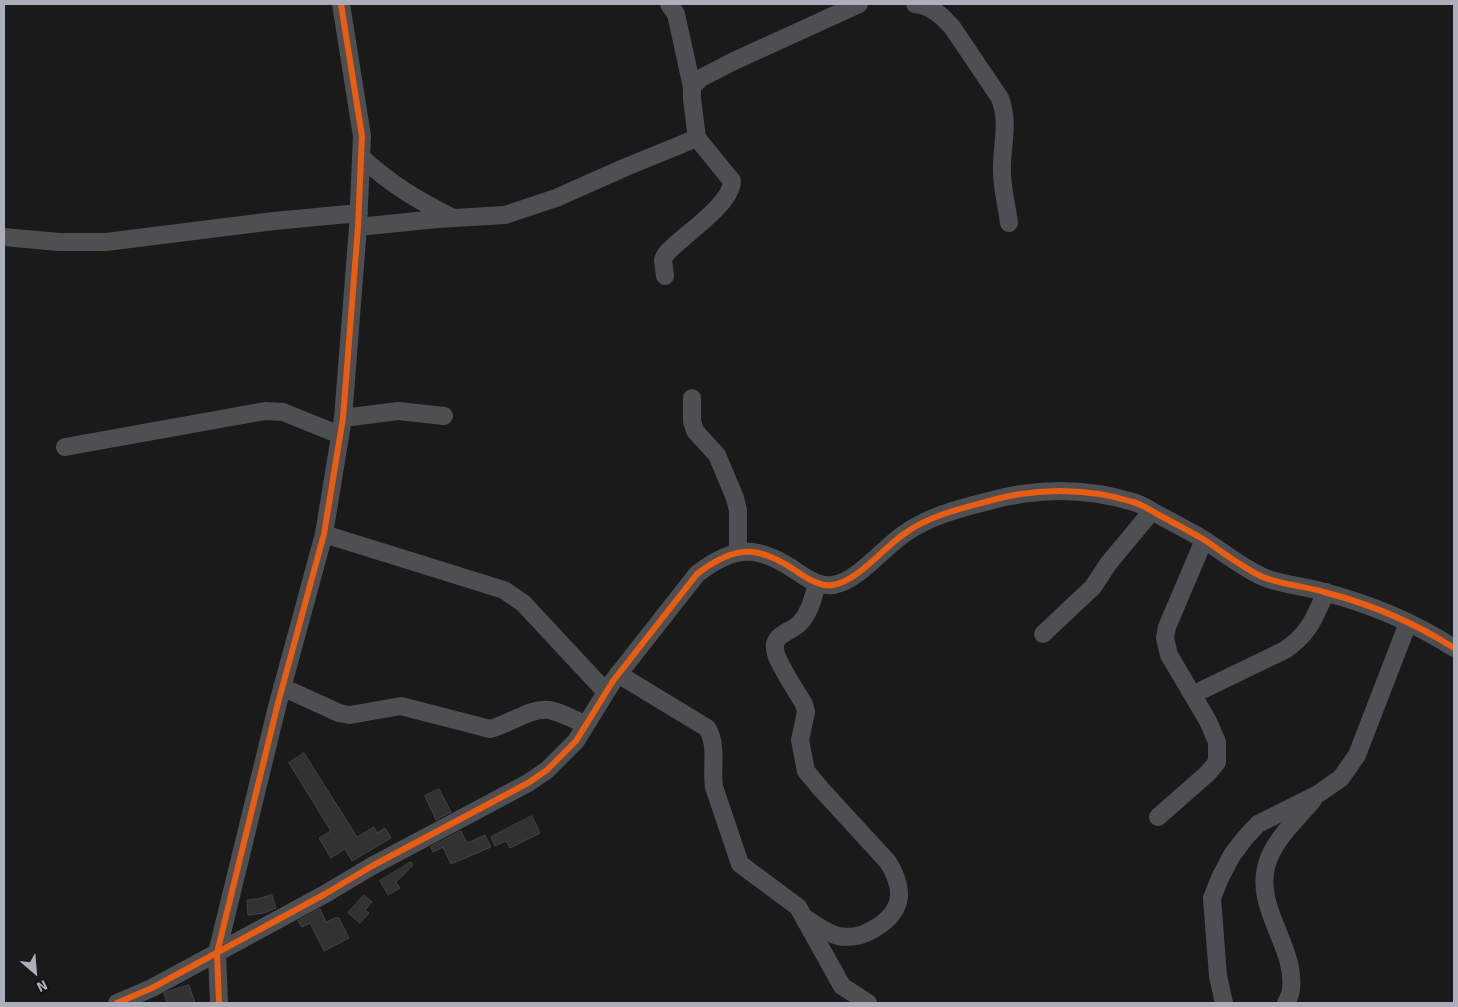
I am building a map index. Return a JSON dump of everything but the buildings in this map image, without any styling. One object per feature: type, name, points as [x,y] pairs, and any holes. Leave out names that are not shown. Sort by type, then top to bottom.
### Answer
[{"type":"street","points":[[219,1003],[217,953],[282,687],[324,534],[341,426],[358,220],[362,136],[341,4]]},
{"type":"street","points":[[665,276],[662,260],[665,255],[725,200],[732,188],[732,180],[697,138],[692,87],[676,14],[669,4]]},
{"type":"street","points":[[692,87],[701,78],[734,60],[859,4]]},
{"type":"street","points":[[915,4],[934,9],[944,17],[1000,98],[1005,110],[1006,131],[1002,172],[1009,223]]},
{"type":"street","points":[[4,237],[59,242],[106,242],[274,220],[455,219],[505,215],[556,198],[697,138]]},
{"type":"street","points":[[362,158],[420,202],[455,219]]},
{"type":"street","points":[[692,398],[692,421],[695,431],[717,455],[734,493],[738,510],[738,552]]},
{"type":"street","points":[[65,447],[265,411],[283,412],[341,426],[398,411],[444,416]]},
{"type":"street","points":[[117,1003],[152,988],[217,953],[372,866],[528,783],[547,770],[576,741],[618,674],[697,574],[716,560],[738,552],[762,553],[785,563],[817,584],[834,585],[862,571],[905,533],[943,514],[988,501],[1043,490],[1090,492],[1135,502],[1204,540],[1235,561],[1265,577],[1326,592],[1408,622],[1427,630],[1454,648]]},
{"type":"street","points":[[1043,634],[1093,587],[1108,564],[1152,511]]},
{"type":"street","points":[[324,534],[512,594],[523,603],[606,692]]},
{"type":"street","points":[[1158,817],[1208,773],[1216,762],[1217,742],[1194,694],[1169,655],[1165,638],[1167,627],[1204,540]]},
{"type":"street","points":[[804,917],[837,936],[852,937],[869,932],[882,925],[892,916],[897,904],[899,891],[896,876],[888,862],[820,789],[806,771],[800,740],[806,712],[804,704],[776,655],[775,644],[785,631],[799,624],[810,608],[817,584]]},
{"type":"street","points":[[1194,694],[1285,650],[1299,640],[1308,629],[1326,592]]},
{"type":"street","points":[[1224,1003],[1218,976],[1212,898],[1220,878],[1232,855],[1258,824],[1318,794],[1341,778],[1357,756],[1408,622]]},
{"type":"street","points":[[618,674],[707,728],[712,735],[712,776],[714,787],[740,864],[798,907],[842,986],[868,1003]]},
{"type":"street","points":[[282,687],[331,710],[350,715],[401,706],[490,729],[503,726],[534,711],[548,710],[585,724]]},
{"type":"street","points":[[1286,1003],[1292,990],[1291,974],[1287,957],[1267,904],[1264,878],[1269,859],[1277,843],[1318,794]]},
{"type":"cycle path","points":[[219,1003],[217,953],[278,703],[324,534],[343,418],[358,227],[362,136],[341,4]]},
{"type":"cycle path","points":[[117,1003],[152,988],[325,894],[372,866],[528,783],[547,770],[576,741],[613,681],[697,574],[711,564],[736,553],[759,553],[772,557],[815,582],[833,585],[861,571],[896,540],[913,528],[943,514],[1003,497],[1022,494],[1059,491],[1096,494],[1115,497],[1143,506],[1203,539],[1263,577],[1324,592],[1375,608],[1424,630],[1454,648]]}]
